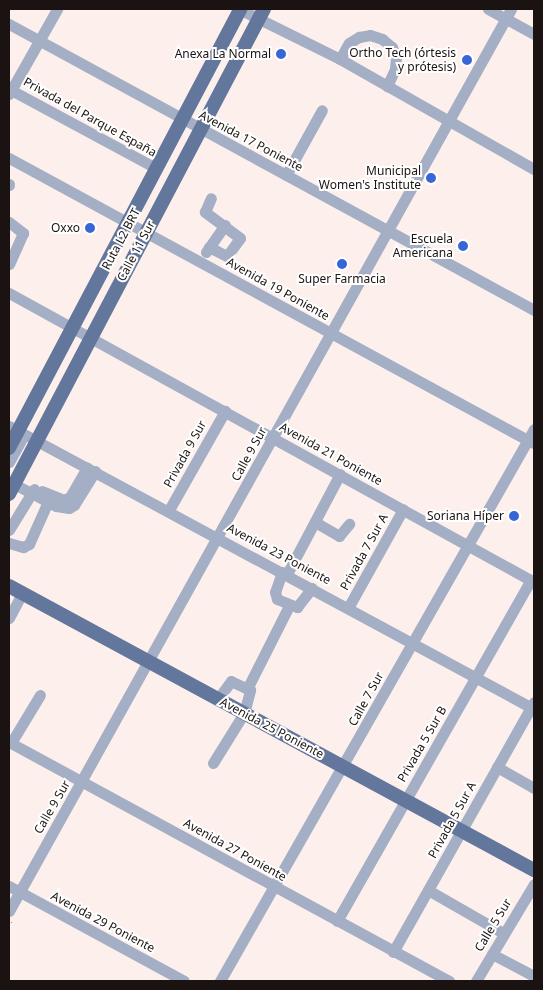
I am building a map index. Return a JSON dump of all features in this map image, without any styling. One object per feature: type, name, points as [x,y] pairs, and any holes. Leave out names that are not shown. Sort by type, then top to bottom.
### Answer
[{"type":"main road","name":"Calle 11 Sur","points":[[12,484],[24,434],[82,332],[137,227],[156,168],[191,124],[250,11]]},
{"type":"main road","name":"Calle 11 Sur","points":[[9,448],[24,434],[82,332],[250,11]]},
{"type":"main road","name":"Avenida 25 Poniente","points":[[9,586],[534,870]]},
{"type":"street","points":[[10,92],[57,9]]},
{"type":"street","points":[[488,9],[508,13],[534,34]]},
{"type":"street","points":[[250,11],[340,59],[534,169]]},
{"type":"street","name":"Calle 9 Sur","points":[[9,911],[219,537],[508,13]]},
{"type":"street","name":"Avenida 17 Poniente","points":[[9,24],[534,310]]},
{"type":"street","points":[[340,59],[349,43],[359,37],[370,35],[382,39],[392,47],[396,57],[395,69],[387,86]]},
{"type":"street","name":"Privada del Parque España","points":[[10,92],[156,168]]},
{"type":"street","points":[[286,175],[322,110]]},
{"type":"street","name":"Avenida 19 Poniente","points":[[9,158],[531,442]]},
{"type":"street","points":[[209,247],[229,255],[240,235],[205,212],[211,198]]},
{"type":"street","points":[[9,222],[24,233],[13,246],[9,264]]},
{"type":"street","points":[[200,262],[225,225]]},
{"type":"street","name":"Avenida 21 Poniente","points":[[9,292],[532,581]]},
{"type":"street","name":"Privada 9 Sur","points":[[169,510],[225,411]]},
{"type":"street","name":"Calle 7 Sur","points":[[220,981],[275,888],[469,545],[531,442],[534,429]]},
{"type":"street","points":[[9,462],[24,434]]},
{"type":"street","name":"Avenida 23 Poniente","points":[[24,434],[533,706]]},
{"type":"street","points":[[12,484],[49,498],[62,508],[74,505],[91,469]]},
{"type":"street","points":[[312,588],[297,607],[289,606],[274,594],[340,474]]},
{"type":"street","points":[[9,530],[33,491]]},
{"type":"street","points":[[9,542],[23,547],[29,544],[49,498]]},
{"type":"street","name":"Privada 7 Sur A","points":[[348,608],[403,509]]},
{"type":"street","points":[[315,522],[339,536],[349,524]]},
{"type":"street","name":"Privada 5 Sur B","points":[[337,921],[532,581]]},
{"type":"street","points":[[9,618],[22,594]]},
{"type":"street","points":[[213,763],[244,713],[250,693],[248,688],[289,606]]},
{"type":"street","points":[[218,699],[231,681],[248,688]]},
{"type":"street","points":[[10,743],[40,695]]},
{"type":"street","name":"Privada 5 Sur A","points":[[393,952],[533,706]]},
{"type":"street","name":"Avenida 27 Poniente","points":[[10,743],[449,981]]},
{"type":"street","points":[[497,768],[534,788]]},
{"type":"street","name":"Calle 5 Sur","points":[[476,981],[534,884]]},
{"type":"street","name":"Avenida 29 Poniente","points":[[9,886],[184,981]]},
{"type":"street","points":[[428,890],[503,933]]},
{"type":"street","points":[[492,954],[534,976]]},
{"type":"place","name":"Anexa La Normal","points":[[281,54]]},
{"type":"place","name":"Ortho Tech (órtesis y prótesis)","points":[[467,60]]},
{"type":"place","name":"Municipal Women's Institute","points":[[431,178]]},
{"type":"place","name":"Oxxo","points":[[90,228]]},
{"type":"place","name":"Escuela Americana","points":[[463,246]]},
{"type":"place","name":"Super Farmacia","points":[[342,264]]},
{"type":"place","name":"Soriana Híper","points":[[514,516]]}]
